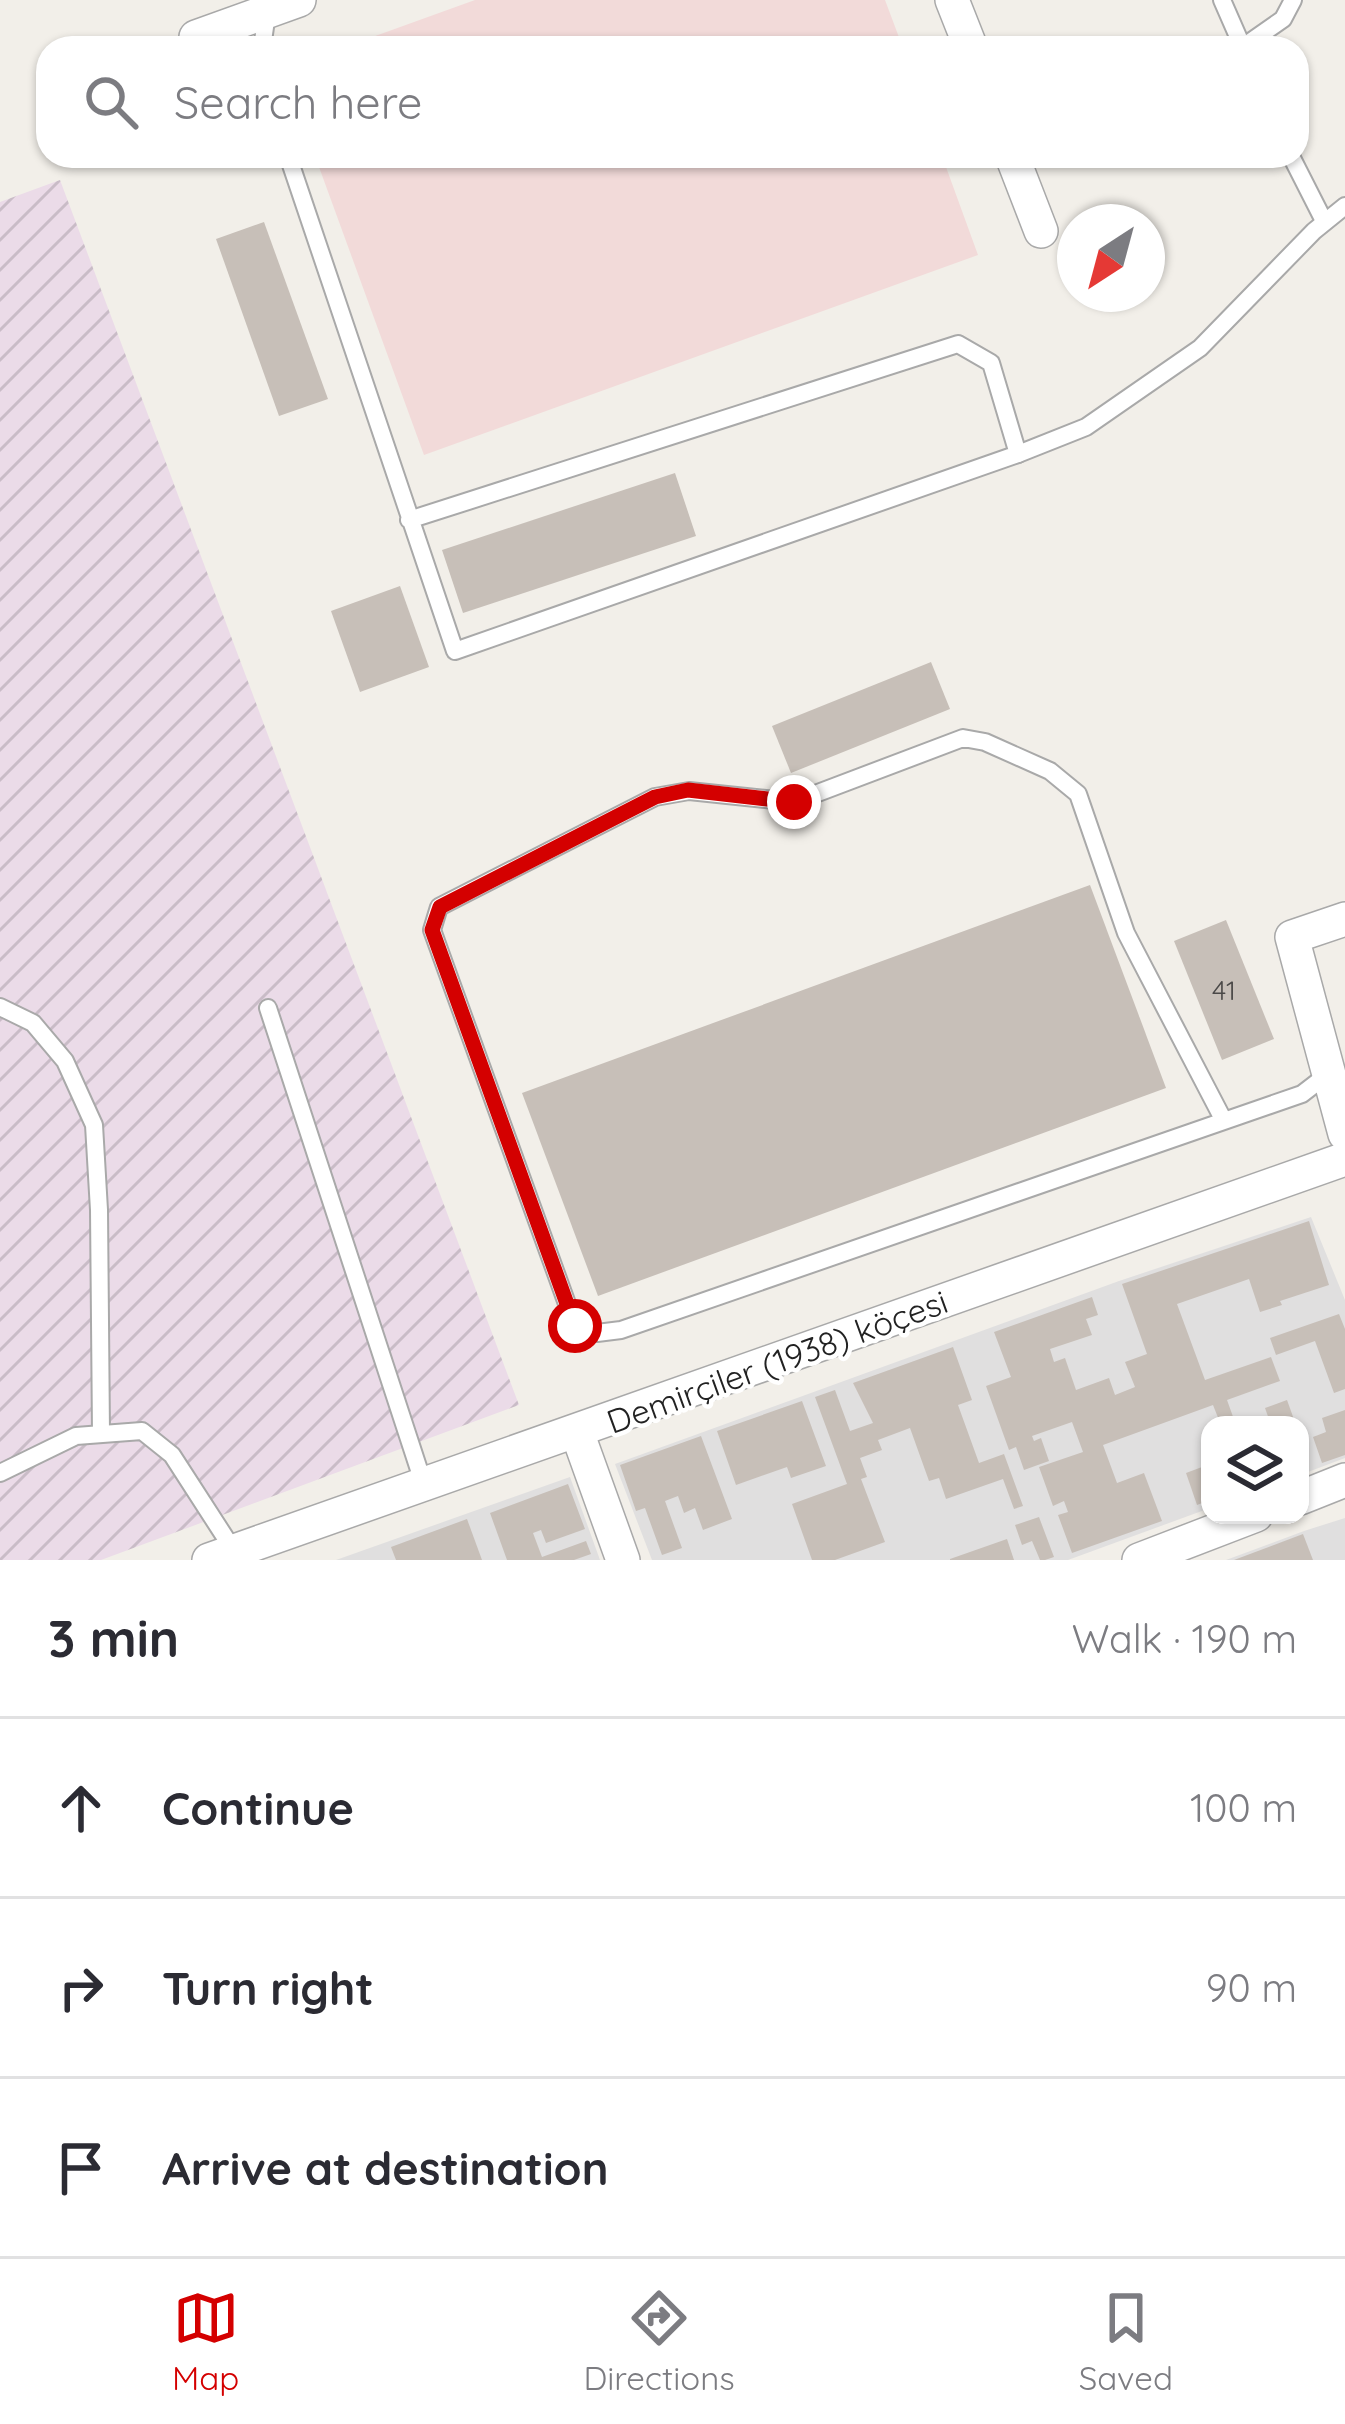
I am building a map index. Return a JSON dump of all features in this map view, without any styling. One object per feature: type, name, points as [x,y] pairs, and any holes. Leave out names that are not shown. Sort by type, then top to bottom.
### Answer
[{"type":"street","points":[[952,0],[966,36]]},
{"type":"street","points":[[201,36],[278,4]]},
{"type":"street","points":[[1017,168],[1041,231]]},
{"type":"street","points":[[1345,919],[1292,937],[1345,1134]]},
{"type":"street","name":"Demirçiler (1938) köçesi","points":[[221,1556],[1345,1160]]},
{"type":"street","points":[[577,1432],[623,1560]]},
{"type":"street","points":[[1309,1494],[1345,1480]]},
{"type":"street","points":[[1139,1560],[1233,1524]]},
{"type":"lane","points":[[1222,0],[1238,36]]},
{"type":"lane","points":[[1259,36],[1283,19],[1293,0]]},
{"type":"lane","points":[[266,36],[278,4]]},
{"type":"lane","points":[[292,168],[454,651],[1086,428],[1200,348],[1324,221],[1345,206]]},
{"type":"lane","points":[[1298,168],[1324,221]]},
{"type":"lane","points":[[409,520],[958,344],[991,363],[1018,454]]},
{"type":"lane","points":[[1224,1121],[1126,933],[1078,794],[1050,771],[985,742],[963,738],[794,802],[688,790],[655,797],[440,907],[434,917],[432,930],[575,1326],[597,1333],[621,1330],[1224,1121],[1301,1094],[1328,1074]]},
{"type":"lane","points":[[0,1007],[33,1023],[65,1061],[94,1125],[100,1210],[101,1433]]},
{"type":"lane","points":[[268,1009],[424,1485]]},
{"type":"lane","points":[[0,1473],[76,1436],[142,1431],[172,1455],[221,1556]]},
{"type":"shaded area","points":[[475,0],[885,0],[898,36],[375,36]]},
{"type":"shaded area","points":[[319,168],[946,168],[978,255],[424,455]]},
{"type":"shaded area","points":[[60,180],[519,1405],[101,1560],[0,1560],[0,202]]},
{"type":"shaded area","points":[[1311,1217],[1345,1300],[1345,1458],[1309,1472],[1309,1416],[1201,1416],[1201,1511],[1068,1560],[652,1560],[615,1464],[1119,1281]]},
{"type":"shaded area","points":[[570,1477],[600,1560],[336,1560]]},
{"type":"shaded area","points":[[1345,1518],[1345,1560],[1226,1560],[1304,1531]]},
{"type":"building","points":[[264,222],[328,399],[279,416],[216,239]]},
{"type":"building","points":[[675,473],[696,536],[463,613],[442,550]]},
{"type":"building","points":[[400,586],[429,667],[360,692],[331,611]]},
{"type":"building","points":[[931,662],[950,709],[791,773],[772,726]]},
{"type":"building","points":[[1090,885],[1166,1088],[598,1296],[522,1093]]},
{"type":"building","points":[[1226,920],[1274,1039],[1222,1060],[1174,941]]},
{"type":"building","points":[[1309,1221],[1329,1285],[1260,1312],[1249,1279],[1177,1304],[1205,1380],[1271,1357],[1280,1381],[1227,1400],[1233,1416],[1217,1416],[1213,1405],[1103,1445],[1117,1483],[1144,1473],[1162,1521],[1072,1553],[1058,1515],[1068,1512],[1064,1501],[1053,1506],[1039,1467],[1083,1452],[1072,1422],[1032,1436],[1034,1441],[1041,1438],[1049,1461],[1024,1470],[1016,1447],[1009,1450],[986,1386],[1011,1377],[994,1332],[1092,1297],[1098,1315],[1086,1319],[1092,1335],[1050,1349],[1054,1362],[1065,1358],[1076,1390],[1109,1378],[1115,1395],[1135,1387],[1125,1362],[1147,1354],[1122,1284]]},
{"type":"building","points":[[1339,1314],[1345,1329],[1345,1389],[1334,1393],[1315,1341],[1276,1355],[1270,1338]]},
{"type":"building","points":[[953,1347],[972,1400],[958,1405],[979,1463],[1004,1454],[1023,1506],[1014,1509],[1003,1479],[946,1499],[939,1478],[929,1481],[910,1428],[878,1440],[882,1450],[860,1458],[867,1477],[861,1479],[885,1542],[835,1560],[812,1560],[792,1504],[847,1484],[815,1397],[835,1390],[850,1431],[873,1423],[853,1383]]},
{"type":"building","points":[[1287,1400],[1293,1416],[1268,1416],[1265,1408]]},
{"type":"building","points":[[802,1401],[826,1466],[791,1478],[787,1467],[736,1485],[717,1431]]},
{"type":"building","points":[[1345,1410],[1345,1455],[1322,1463],[1313,1437],[1326,1432],[1322,1418]]},
{"type":"building","points":[[701,1436],[732,1519],[703,1530],[695,1508],[684,1513],[678,1496],[665,1501],[682,1548],[662,1555],[645,1508],[636,1511],[620,1465]]},
{"type":"building","points":[[1201,1467],[1201,1503],[1197,1505],[1186,1473]]},
{"type":"building","points":[[568,1484],[585,1529],[546,1543],[541,1530],[533,1533],[542,1557],[586,1541],[591,1554],[574,1560],[507,1560],[490,1513]]},
{"type":"building","points":[[1039,1517],[1054,1557],[1045,1560],[1040,1560],[1032,1541],[1022,1545],[1015,1525]]},
{"type":"building","points":[[467,1519],[482,1560],[396,1560],[391,1547]]},
{"type":"building","points":[[1303,1534],[1313,1560],[1234,1560]]},
{"type":"building","points":[[1007,1539],[1014,1560],[950,1560],[950,1559]]},
{"type":"route","points":[[575,1326],[432,930],[434,917],[440,907],[655,797],[688,790],[794,802]]}]
